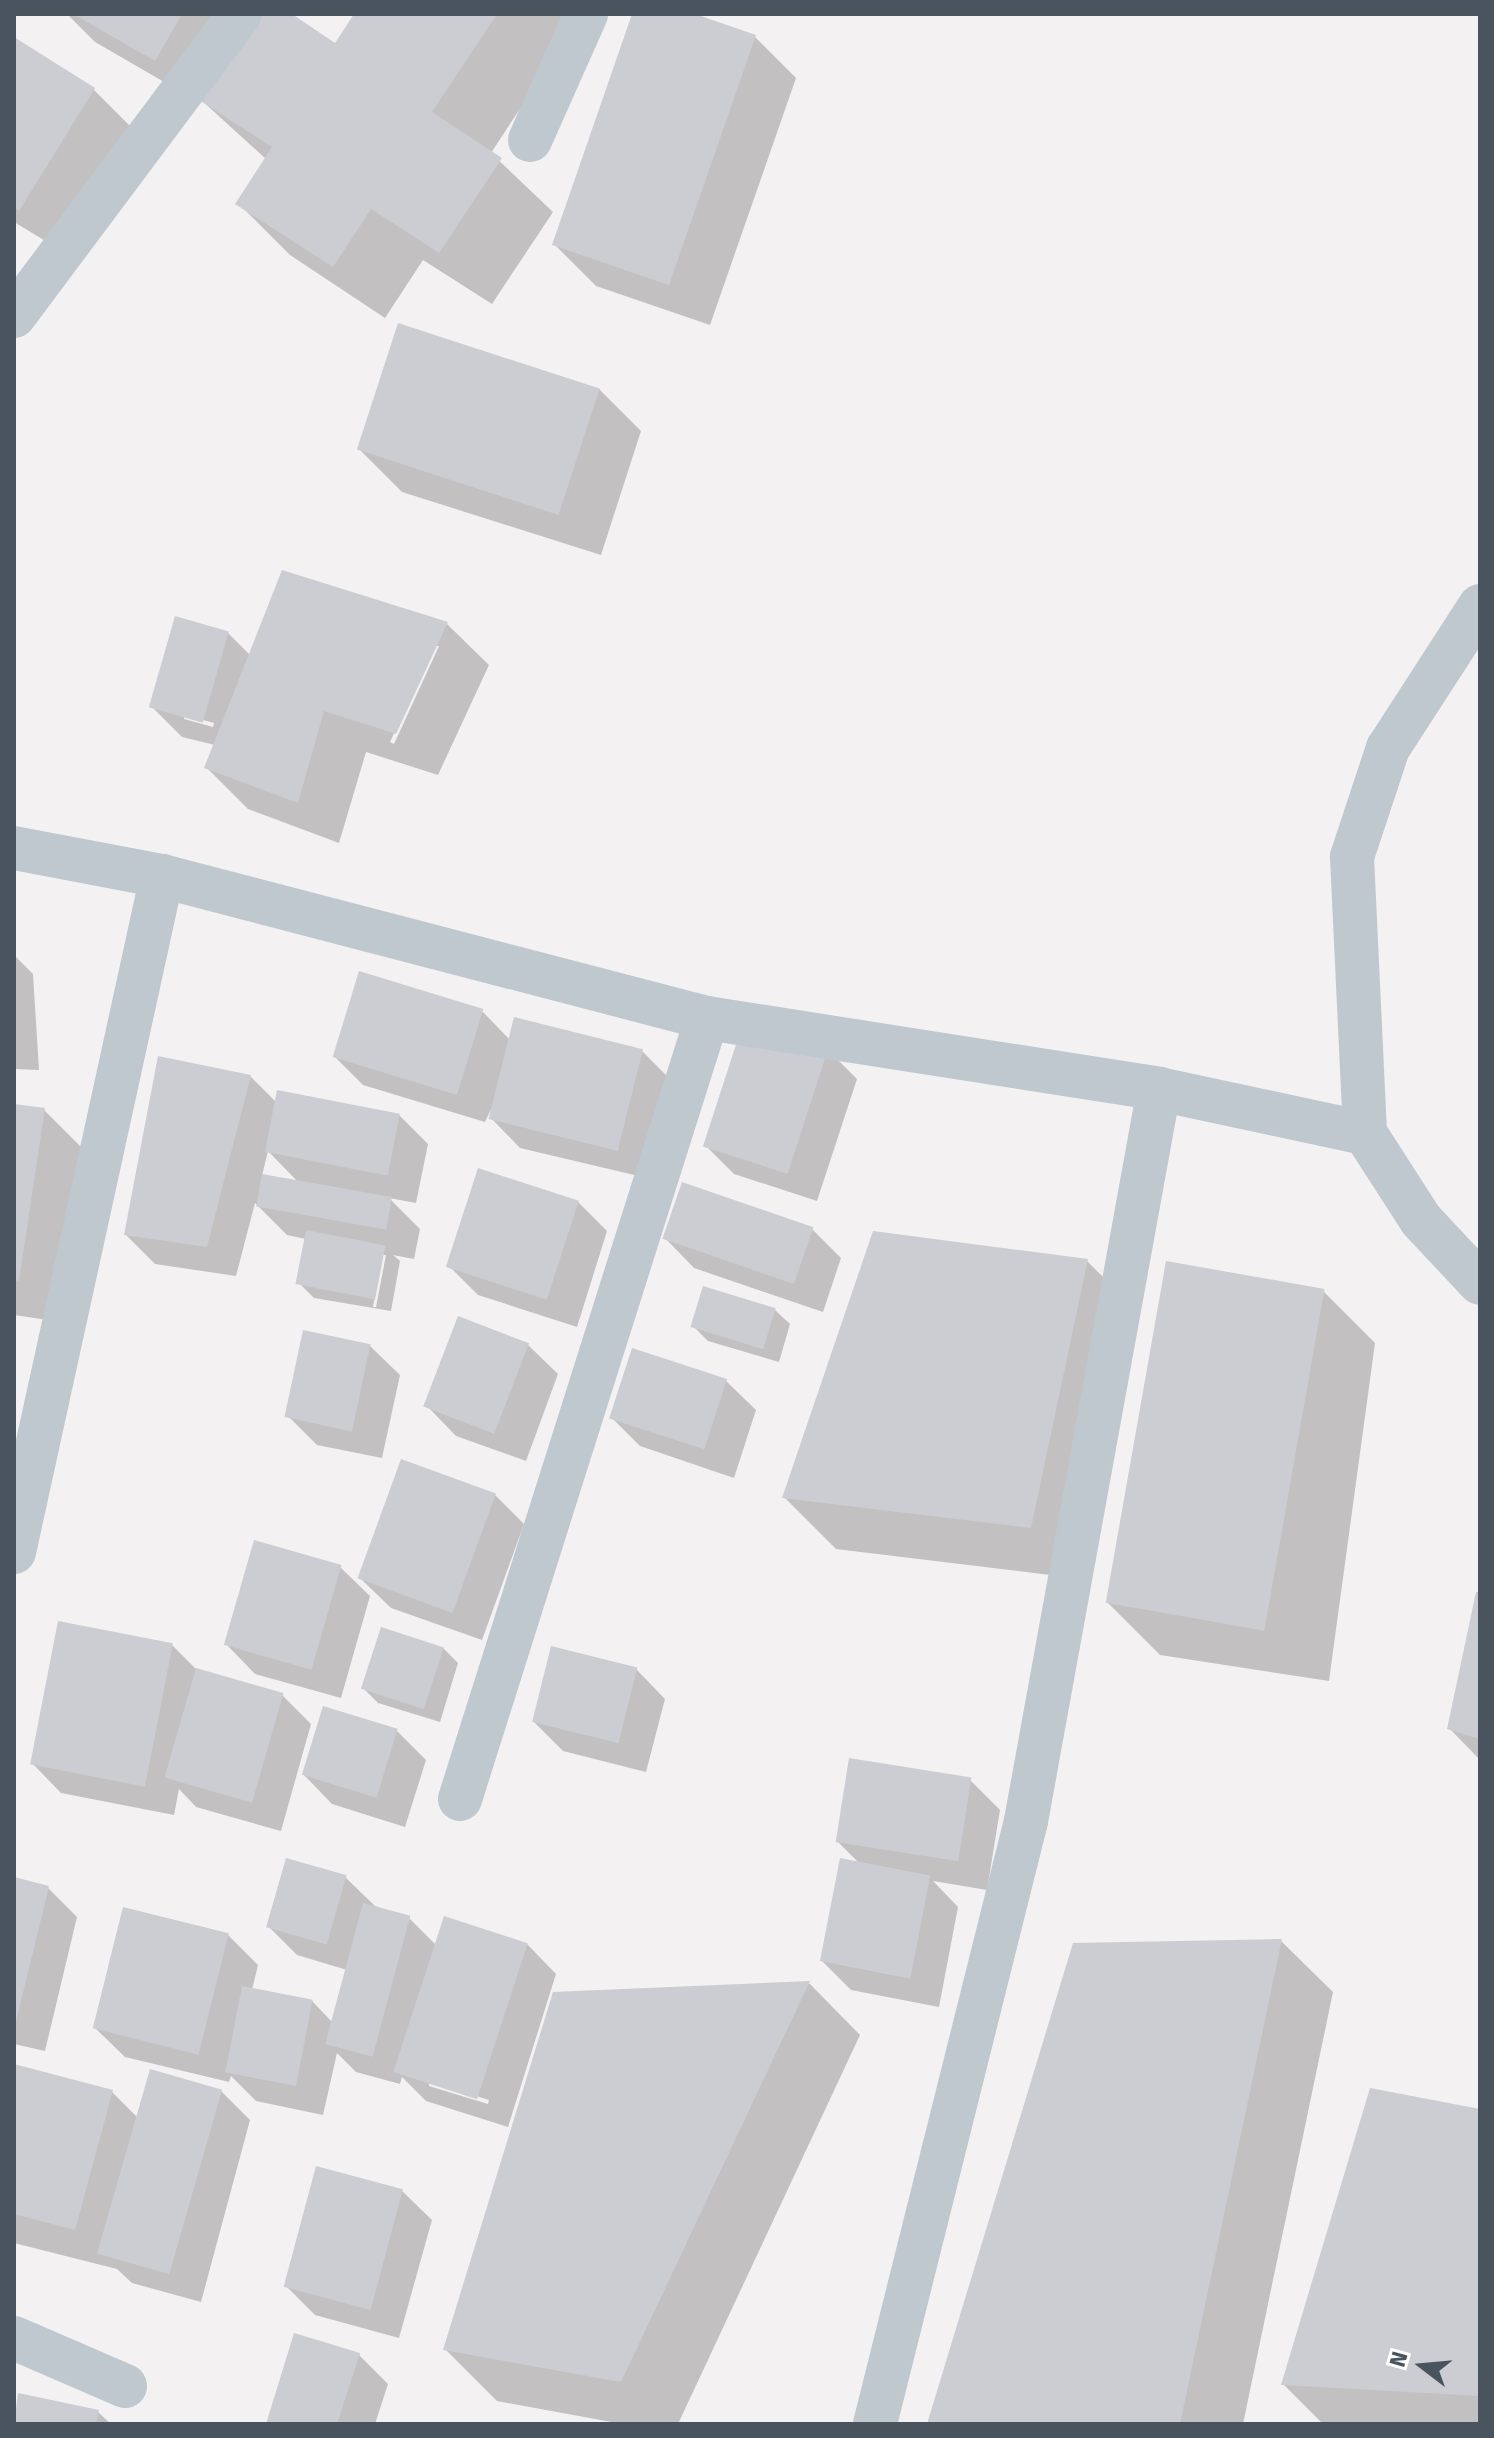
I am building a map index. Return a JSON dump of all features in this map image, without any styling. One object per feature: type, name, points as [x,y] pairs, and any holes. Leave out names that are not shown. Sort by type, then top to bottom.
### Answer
[{"type":"street","points":[[14,316],[240,14]]},
{"type":"street","points":[[530,140],[586,14]]},
{"type":"street","points":[[1480,606],[1388,748],[1352,857],[1365,1133],[1421,1220],[1480,1283]]},
{"type":"street","points":[[14,848],[162,876],[707,1018],[1159,1089],[1365,1133]]},
{"type":"street","points":[[14,1552],[162,876]]},
{"type":"street","points":[[460,1799],[707,1018]]},
{"type":"street","points":[[875,2424],[1026,1821],[1159,1089]]},
{"type":"street","points":[[14,2338],[125,2386]]},
{"type":"building","points":[[73,14],[182,14],[155,61]]},
{"type":"building","points":[[251,14],[292,14],[335,43],[354,14],[497,14],[432,112],[502,158],[439,253],[371,209],[333,267],[235,204],[272,147],[196,98]]},
{"type":"building","points":[[632,14],[695,14],[756,35],[669,285],[552,245]]},
{"type":"building","points":[[14,37],[95,88],[19,211],[14,208]]},
{"type":"building","points":[[398,323],[600,389],[559,515],[357,449]]},
{"type":"building","points":[[282,570],[448,622],[396,734],[324,711],[298,803],[204,768]]},
{"type":"building","points":[[175,616],[229,631],[203,723],[149,707]]},
{"type":"building","points":[[359,971],[483,1009],[457,1095],[333,1057]]},
{"type":"building","points":[[514,1017],[643,1049],[618,1151],[489,1119]]},
{"type":"building","points":[[744,1020],[829,1048],[788,1174],[703,1146]]},
{"type":"building","points":[[158,1056],[251,1075],[207,1247],[124,1235]]},
{"type":"building","points":[[277,1090],[400,1114],[388,1176],[265,1152]]},
{"type":"building","points":[[14,1104],[45,1108],[19,1281],[14,1280]]},
{"type":"building","points":[[478,1168],[579,1201],[547,1300],[446,1267]]},
{"type":"building","points":[[262,1174],[392,1197],[386,1229],[256,1206]]},
{"type":"building","points":[[682,1182],[813,1227],[794,1284],[662,1239]]},
{"type":"building","points":[[306,1230],[386,1245],[375,1299],[296,1284]]},
{"type":"building","points":[[873,1231],[1088,1259],[1031,1528],[782,1498]]},
{"type":"building","points":[[1166,1261],[1325,1289],[1264,1631],[1106,1603]]},
{"type":"building","points":[[703,1286],[776,1308],[763,1349],[690,1327]]},
{"type":"building","points":[[458,1316],[529,1343],[494,1434],[423,1407]]},
{"type":"building","points":[[303,1330],[370,1344],[352,1431],[284,1417]]},
{"type":"building","points":[[632,1348],[727,1379],[704,1449],[609,1418]]},
{"type":"building","points":[[401,1459],[496,1494],[452,1613],[358,1578]]},
{"type":"building","points":[[254,1540],[341,1565],[311,1670],[224,1645]]},
{"type":"building","points":[[1476,1592],[1480,1592],[1480,1739],[1447,1729]]},
{"type":"building","points":[[58,1621],[173,1643],[145,1787],[30,1764]]},
{"type":"building","points":[[381,1627],[444,1647],[424,1709],[361,1689]]},
{"type":"building","points":[[551,1646],[637,1668],[618,1743],[532,1722]]},
{"type":"building","points":[[196,1668],[283,1693],[252,1803],[165,1778]]},
{"type":"building","points":[[323,1706],[398,1729],[377,1798],[302,1775]]},
{"type":"building","points":[[849,1758],[971,1777],[958,1861],[836,1842]]},
{"type":"building","points":[[286,1858],[347,1875],[327,1945],[266,1927]]},
{"type":"building","points":[[840,1858],[930,1876],[910,1979],[820,1961]]},
{"type":"building","points":[[14,1877],[49,1886],[15,2026],[14,2026]]},
{"type":"building","points":[[363,1903],[410,1916],[373,2057],[325,2044]]},
{"type":"building","points":[[123,1907],[229,1933],[199,2055],[93,2028]]},
{"type":"building","points":[[444,1916],[528,1943],[477,2099],[393,2072]]},
{"type":"building","points":[[1282,1939],[1180,2424],[927,2424],[1073,1943]]},
{"type":"building","points":[[810,1981],[621,2382],[443,2350],[553,1992]]},
{"type":"building","points":[[242,1986],[313,2000],[296,2086],[225,2072]]},
{"type":"building","points":[[14,2064],[113,2090],[75,2230],[14,2214]]},
{"type":"building","points":[[150,2069],[222,2090],[169,2274],[97,2254]]},
{"type":"building","points":[[1370,2088],[1480,2109],[1480,2396],[1281,2385]]},
{"type":"building","points":[[316,2166],[403,2189],[371,2310],[284,2287]]},
{"type":"building","points":[[294,2333],[360,2353],[337,2424],[266,2424]]},
{"type":"building","points":[[18,2393],[99,2410],[96,2424],[14,2424]]}]
